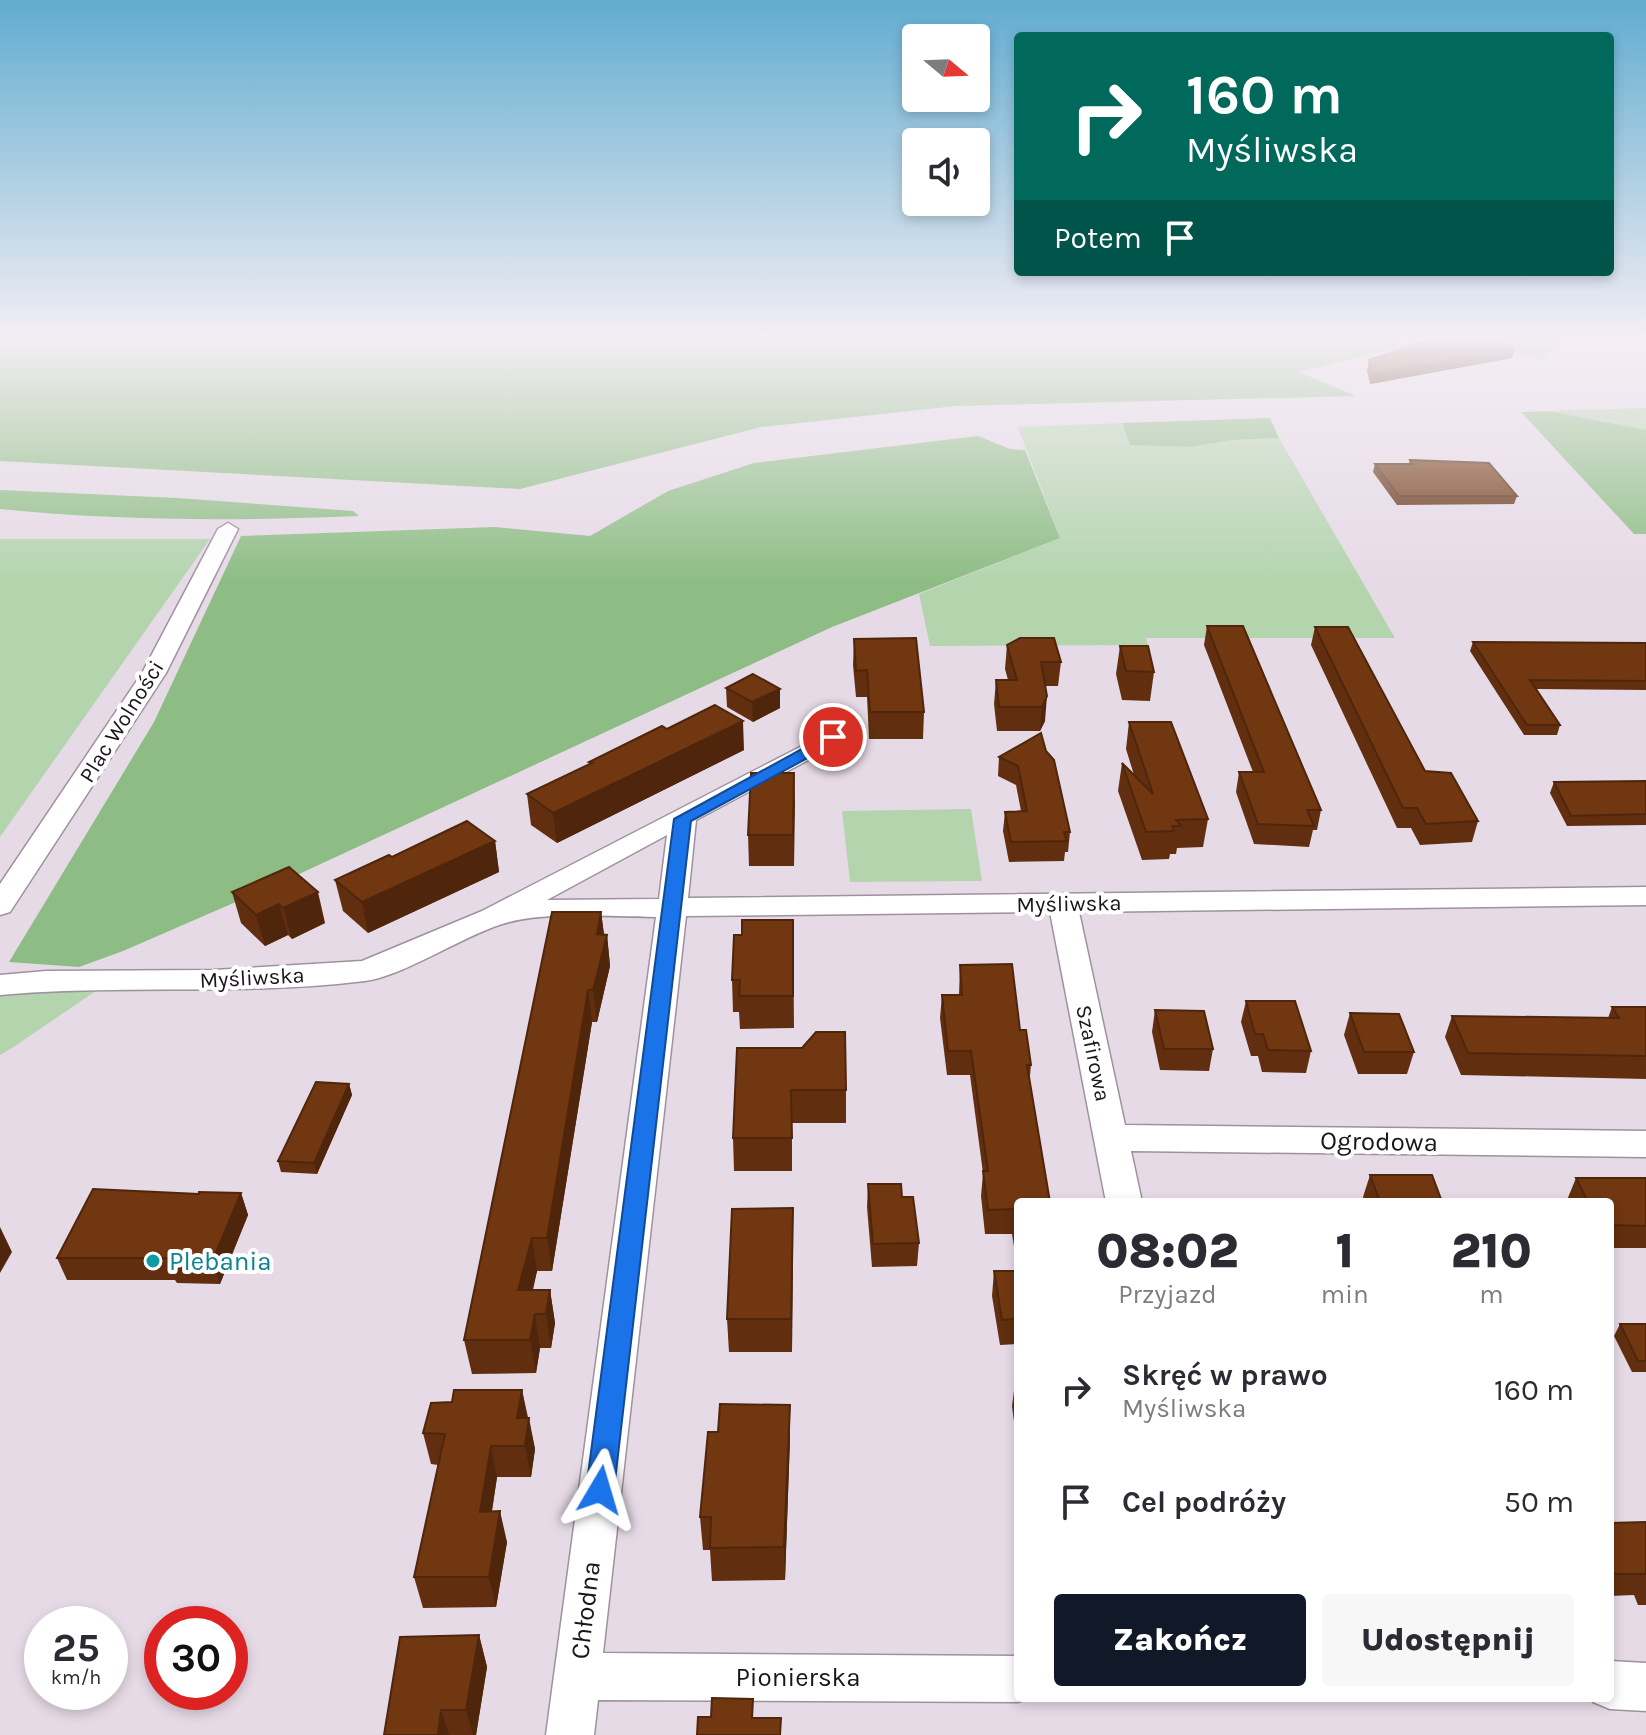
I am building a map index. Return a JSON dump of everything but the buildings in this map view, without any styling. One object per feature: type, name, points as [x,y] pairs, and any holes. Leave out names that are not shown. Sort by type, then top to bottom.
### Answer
[{"type":"street","name":"Plac Wolności","points":[[0,906],[154,673],[228,529]]},
{"type":"street","name":"Myśliwska","points":[[0,985],[46,981],[214,980],[367,971],[492,917],[683,819],[833,737]]},
{"type":"street","name":"Chłodna","points":[[570,1735],[683,819]]},
{"type":"street","name":"Myśliwska","points":[[492,917],[532,909],[1646,896]]},
{"type":"street","name":"Szafirowa","points":[[1063,903],[1123,1198]]},
{"type":"street","name":"Ogrodowa","points":[[1111,1138],[1646,1144]]},
{"type":"street","name":"Pionierska","points":[[577,1676],[1014,1679]]},
{"type":"street","points":[[1614,1685],[1646,1687]]},
{"type":"green space","points":[[0,421],[817,421],[761,427],[520,489],[0,461]]},
{"type":"green space","points":[[1271,421],[1279,438],[1232,440],[1189,447],[1130,445],[1122,423]]},
{"type":"green space","points":[[1529,421],[1599,421],[1646,430],[1646,534],[1634,534]]},
{"type":"green space","points":[[1599,421],[1646,421],[1646,430]]},
{"type":"green space","points":[[1122,423],[1130,445],[1189,447],[1232,440],[1279,438],[1395,638],[1146,638],[1148,645],[930,646],[919,594],[1060,538],[1018,427]]},
{"type":"green space","points":[[978,436],[1010,449],[1025,450],[1060,538],[832,627],[284,881],[123,951],[79,967],[9,962],[154,722],[241,536],[495,527],[590,536],[668,491],[754,463]]},
{"type":"green space","points":[[0,490],[177,498],[353,511],[359,516],[179,519],[45,513],[0,509]]},
{"type":"green space","points":[[0,539],[210,539],[0,837]]},
{"type":"green space","points":[[971,809],[982,881],[850,882],[842,811]]},
{"type":"green space","points":[[100,988],[12,1048],[0,1055],[0,994]]},
{"type":"place","name":"Plebania","points":[[153,1261]]},
{"type":"route","points":[[600,1490],[683,819],[833,737]]}]
